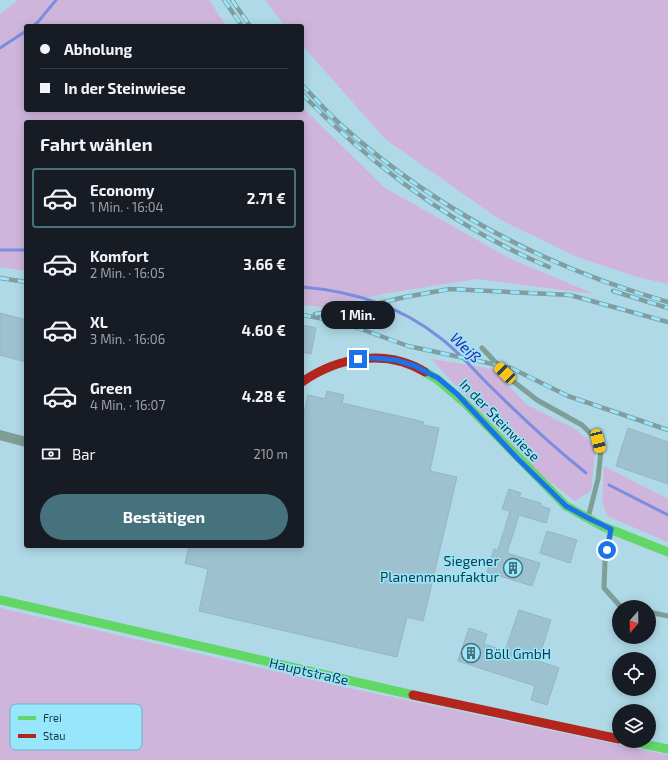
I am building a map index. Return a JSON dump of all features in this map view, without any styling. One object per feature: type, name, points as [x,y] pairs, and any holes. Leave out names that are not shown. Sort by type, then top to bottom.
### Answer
[{"type":"main road","name":"In der Steinwiese","points":[[304,381],[335,364],[358,359],[374,358],[396,360],[415,366],[438,378],[457,394],[518,459],[566,506],[611,529],[668,552]]},
{"type":"main road","name":"Hauptstraße","points":[[0,600],[462,706],[612,738]]},
{"type":"main road","points":[[656,746],[668,748]]},
{"type":"street","points":[[0,435],[24,441]]},
{"type":"lane","points":[[482,348],[514,382],[537,400],[582,425],[598,441],[601,451],[598,479],[588,518]]},
{"type":"lane","points":[[611,529],[605,561],[604,588],[615,600]]},
{"type":"lane","points":[[656,613],[668,616]]},
{"type":"shaded area","points":[[18,0],[209,0],[225,24],[24,24],[24,112],[304,112],[304,109],[385,188],[509,258],[594,294],[476,279],[388,293],[324,307],[304,305],[304,120],[24,120],[24,271],[0,267],[0,14]]},
{"type":"shaded area","points":[[265,0],[668,0],[668,284],[637,277],[577,257],[499,219],[385,139],[304,47],[304,24],[283,24]]},
{"type":"shaded area","points":[[431,359],[493,369],[527,405],[575,429],[592,443],[595,453],[591,491],[575,501],[541,475]]},
{"type":"shaded area","points":[[604,466],[668,499],[668,542],[607,516],[602,501]]},
{"type":"shaded area","points":[[0,608],[344,687],[612,743],[612,748],[635,748],[668,755],[668,760],[0,760]]},
{"type":"building","points":[[0,313],[24,319],[24,361],[0,355]]},
{"type":"building","points":[[304,325],[316,328],[311,354],[304,352]]},
{"type":"building","points":[[327,391],[344,395],[342,403],[424,422],[423,425],[439,428],[430,471],[457,477],[423,621],[407,617],[397,657],[199,611],[208,569],[185,563],[189,548],[304,548],[304,414],[308,395],[325,399]]},
{"type":"building","points":[[628,428],[668,442],[668,484],[616,466]]},
{"type":"building","points":[[509,489],[521,493],[519,497],[541,503],[541,506],[550,509],[546,523],[519,515],[507,553],[540,563],[532,586],[487,572],[494,549],[498,550],[510,511],[502,509]]},
{"type":"building","points":[[547,531],[577,540],[570,563],[540,553]]},
{"type":"building","points":[[519,610],[551,620],[538,661],[559,668],[547,705],[531,700],[535,686],[458,661],[469,628],[487,634],[484,644],[505,651]]},
{"type":"waterway","name":"Weiß","points":[[36,24],[56,0]]},
{"type":"waterway","name":"Weiß","points":[[0,48],[24,32]]},
{"type":"waterway","name":"Weiß","points":[[0,250],[24,250]]},
{"type":"waterway","name":"Weiß","points":[[304,287],[357,296],[391,309],[424,326],[452,348],[523,418],[560,452],[586,473]]},
{"type":"waterway","name":"Weiß","points":[[609,485],[668,515]]},
{"type":"railway","points":[[224,0],[241,24]]},
{"type":"railway","points":[[232,0],[249,24]]},
{"type":"railway","points":[[304,87],[330,115],[377,155],[414,183],[454,209],[535,253],[578,272],[668,302]]},
{"type":"railway","points":[[304,96],[357,146],[417,193],[481,234],[549,267]]},
{"type":"railway","points":[[0,278],[24,282]]},
{"type":"railway","points":[[315,314],[350,310],[405,297],[450,289],[570,295],[668,322]]},
{"type":"railway","points":[[613,291],[668,308]]},
{"type":"railway","points":[[304,315],[331,320],[408,346],[511,368],[568,396],[668,430]]},
{"type":"traffic: fast","points":[[425,372],[437,379],[465,403],[566,506],[602,526],[668,552]]},
{"type":"traffic: fast","points":[[0,600],[413,695]]},
{"type":"traffic: fast","points":[[656,747],[668,749]]},
{"type":"traffic: jam","points":[[304,381],[316,373],[331,367],[362,359],[378,358],[394,360],[425,372]]},
{"type":"traffic: jam","points":[[413,695],[612,738]]},
{"type":"place","name":"Siegener Planenmanufaktur","points":[[513,568]]},
{"type":"place","name":"Böll GmbH","points":[[471,653]]},
{"type":"route","points":[[358,359],[374,358],[396,360],[415,366],[438,378],[457,394],[518,459],[566,506],[611,529],[607,550]]}]
